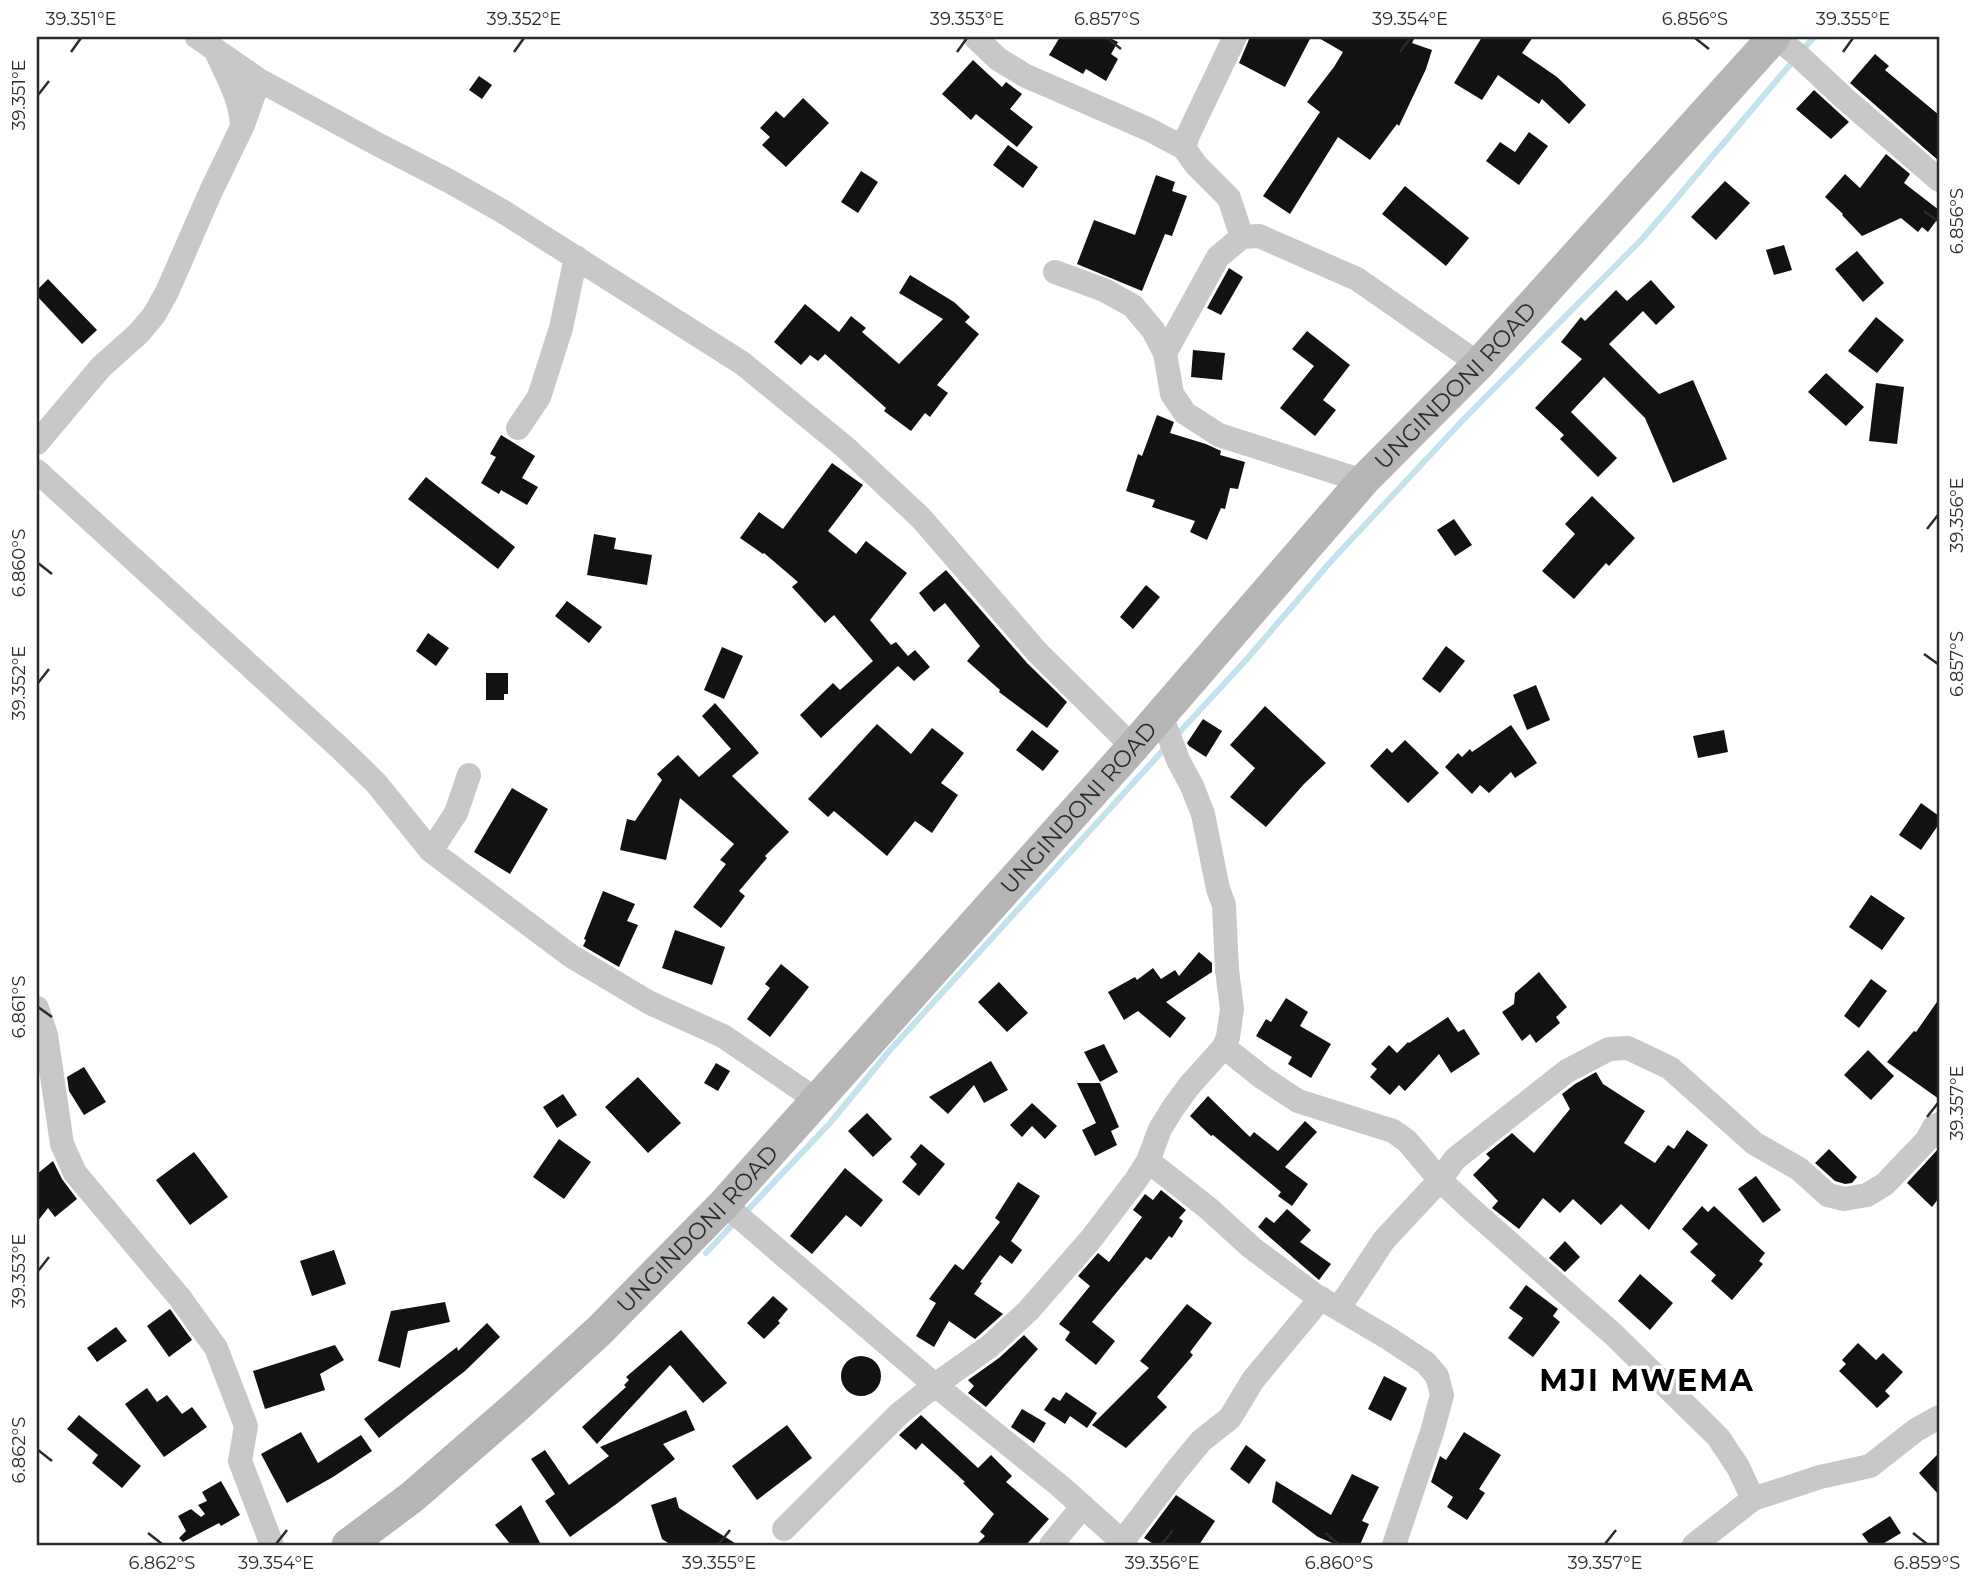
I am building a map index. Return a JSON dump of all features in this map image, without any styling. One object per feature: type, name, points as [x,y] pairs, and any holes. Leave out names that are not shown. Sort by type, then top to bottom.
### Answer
[{"type":"main road","name":"UNGINDONI ROAD","points":[[348,1545],[412,1497],[528,1396],[599,1331],[724,1204],[1133,747],[1363,481],[1479,364],[1774,37]]},
{"type":"street","points":[[975,37],[998,59],[1026,76],[1148,129],[1184,148],[1196,165],[1229,198],[1242,237]]},
{"type":"street","points":[[1184,148],[1235,37]]},
{"type":"street","points":[[1774,37],[1798,55],[1844,99],[1939,180]]},
{"type":"street","points":[[207,44],[259,79],[449,181],[576,257],[742,363],[846,448],[921,518],[1038,653],[1133,747]]},
{"type":"street","points":[[207,44],[237,96],[243,125]]},
{"type":"street","points":[[37,443],[102,367],[139,333],[154,315],[243,125],[259,79]]},
{"type":"street","points":[[1165,353],[1218,257],[1242,237],[1259,236],[1357,279],[1479,364]]},
{"type":"street","points":[[518,428],[539,397],[561,328],[576,257]]},
{"type":"street","points":[[1055,272],[1104,290],[1133,306],[1153,330],[1165,353],[1172,394],[1185,413],[1219,435],[1363,481]]},
{"type":"street","points":[[37,471],[341,748],[376,783],[431,851],[571,956],[650,1003],[723,1036],[818,1101]]},
{"type":"street","points":[[784,1529],[899,1415],[935,1385],[990,1346],[1028,1311],[1091,1239],[1148,1161],[1160,1129],[1173,1108],[1224,1047],[1232,1009],[1224,905],[1218,889],[1203,814],[1161,715]]},
{"type":"street","points":[[431,851],[456,813],[469,775]]},
{"type":"street","points":[[37,1008],[46,1035],[62,1144],[75,1173],[180,1298],[216,1348],[246,1426],[240,1461],[272,1545]]},
{"type":"street","points":[[1224,1047],[1298,1101],[1393,1130],[1407,1141],[1440,1180],[1613,1334],[1718,1437],[1738,1467],[1753,1499]]},
{"type":"street","points":[[724,1204],[935,1385],[1083,1506],[1124,1544],[1201,1441],[1230,1418],[1254,1380],[1330,1303],[1440,1180],[1455,1159],[1567,1071],[1609,1049],[1628,1048],[1670,1068],[1754,1143],[1799,1169],[1828,1195],[1844,1199],[1867,1195],[1885,1184],[1939,1124]]},
{"type":"street","points":[[1148,1161],[1208,1208],[1252,1248],[1330,1303],[1426,1363],[1437,1376],[1442,1395],[1394,1545]]},
{"type":"street","points":[[1694,1545],[1753,1499],[1820,1477],[1870,1466],[1916,1430],[1939,1417]]},
{"type":"street","points":[[1051,1545],[1083,1506]]},
{"type":"building","points":[[1060,37],[1108,37],[1118,42],[1111,54],[1118,59],[1106,81],[1086,69],[1083,74],[1049,55]]},
{"type":"building","points":[[1250,37],[1311,37],[1285,87],[1239,63]]},
{"type":"building","points":[[1317,37],[1415,37],[1412,43],[1432,50],[1399,126],[1397,124],[1370,160],[1338,137],[1290,214],[1263,196],[1320,112],[1307,102],[1343,52]]},
{"type":"building","points":[[1482,37],[1533,37],[1522,53],[1557,77],[1586,105],[1569,124],[1542,99],[1539,104],[1498,75],[1482,100],[1454,83]]},
{"type":"building","points":[[1875,54],[1889,66],[1885,70],[1939,115],[1939,161],[1850,83]]},
{"type":"building","points":[[973,60],[1002,87],[1006,82],[1022,94],[1010,109],[1033,127],[1017,147],[976,114],[971,120],[942,94]]},
{"type":"building","points":[[479,76],[492,85],[482,99],[469,90]]},
{"type":"building","points":[[1814,90],[1849,122],[1831,139],[1796,109]]},
{"type":"building","points":[[803,98],[829,123],[786,167],[762,145],[770,137],[760,128],[776,111],[784,118]]},
{"type":"building","points":[[1529,132],[1548,146],[1519,185],[1486,161],[1500,142],[1515,152]]},
{"type":"building","points":[[1008,145],[1038,167],[1023,188],[993,165]]},
{"type":"building","points":[[1886,154],[1910,174],[1904,183],[1939,210],[1939,217],[1928,232],[1922,227],[1918,232],[1901,218],[1862,236],[1825,197],[1845,174],[1860,188]]},
{"type":"building","points":[[861,171],[878,182],[858,213],[841,202]]},
{"type":"building","points":[[1156,175],[1175,182],[1172,191],[1187,196],[1172,236],[1165,234],[1142,291],[1077,264],[1094,220],[1135,235]]},
{"type":"building","points":[[1725,181],[1750,203],[1716,240],[1691,217]]},
{"type":"building","points":[[1405,186],[1469,238],[1446,266],[1382,214]]},
{"type":"building","points":[[1784,245],[1792,270],[1774,275],[1766,250]]},
{"type":"building","points":[[1857,251],[1884,283],[1863,302],[1835,269]]},
{"type":"building","points":[[1229,268],[1243,277],[1221,315],[1207,308]]},
{"type":"building","points":[[910,275],[954,302],[970,317],[965,322],[979,334],[937,385],[948,393],[930,417],[925,413],[911,431],[884,411],[886,408],[825,354],[818,361],[810,355],[801,365],[774,342],[805,304],[839,332],[851,316],[866,328],[862,332],[899,364],[943,319],[899,293]]},
{"type":"building","points":[[48,279],[97,330],[82,344],[37,296],[37,290]]},
{"type":"building","points":[[1651,280],[1675,307],[1656,325],[1643,311],[1609,344],[1659,394],[1693,380],[1727,459],[1673,483],[1645,418],[1604,377],[1571,412],[1617,458],[1598,477],[1560,439],[1564,435],[1535,408],[1582,359],[1561,342],[1581,317],[1585,321],[1616,290],[1627,301]]},
{"type":"building","points":[[1876,317],[1904,340],[1877,373],[1848,351]]},
{"type":"building","points":[[1307,331],[1350,365],[1323,400],[1336,410],[1315,436],[1280,408],[1314,366],[1292,349]]},
{"type":"building","points":[[1193,350],[1225,353],[1222,380],[1191,377]]},
{"type":"building","points":[[1826,373],[1864,407],[1846,426],[1808,392]]},
{"type":"building","points":[[1876,383],[1904,387],[1897,444],[1869,441]]},
{"type":"building","points":[[1157,415],[1174,422],[1170,433],[1206,444],[1221,451],[1220,455],[1245,462],[1238,489],[1230,488],[1225,509],[1221,508],[1207,540],[1190,532],[1195,521],[1152,507],[1155,500],[1126,491],[1138,454],[1142,456]]},
{"type":"building","points":[[501,435],[535,456],[522,478],[538,487],[527,505],[501,490],[499,494],[481,483],[496,457],[490,454]]},
{"type":"building","points":[[832,463],[863,485],[828,531],[856,554],[866,541],[907,573],[870,620],[891,645],[896,642],[908,656],[915,650],[930,667],[914,681],[898,666],[821,738],[800,715],[833,683],[840,690],[873,661],[834,615],[825,623],[792,587],[798,582],[764,553],[740,538],[759,512],[783,529]]},
{"type":"building","points":[[426,477],[515,547],[498,569],[408,499]]},
{"type":"building","points":[[1592,496],[1635,538],[1609,566],[1606,563],[1574,599],[1542,571],[1575,534],[1565,524]]},
{"type":"building","points":[[1454,519],[1472,545],[1455,556],[1437,530]]},
{"type":"building","points":[[594,534],[616,538],[614,549],[652,555],[647,585],[587,575]]},
{"type":"building","points":[[946,570],[1027,663],[1067,702],[1047,728],[999,692],[1000,690],[967,661],[980,646],[945,603],[934,612],[919,593]]},
{"type":"building","points":[[1146,585],[1160,597],[1133,629],[1120,617]]},
{"type":"building","points":[[567,601],[602,627],[589,643],[555,616]]},
{"type":"building","points":[[428,633],[449,648],[436,666],[416,651]]},
{"type":"building","points":[[1446,646],[1465,661],[1440,693],[1422,679]]},
{"type":"building","points":[[722,647],[743,656],[724,699],[704,690]]},
{"type":"building","points":[[486,673],[508,673],[508,694],[504,694],[504,700],[486,700]]},
{"type":"building","points":[[1536,685],[1550,720],[1527,730],[1513,695]]},
{"type":"building","points":[[715,703],[759,753],[732,776],[789,832],[765,856],[767,858],[739,891],[745,896],[721,928],[693,907],[726,864],[720,860],[734,844],[680,798],[666,860],[620,850],[627,819],[635,821],[662,780],[657,774],[678,755],[699,777],[731,749],[702,716]]},
{"type":"building","points":[[1265,706],[1326,763],[1266,827],[1230,797],[1255,768],[1230,745]]},
{"type":"building","points":[[1203,719],[1222,731],[1206,757],[1187,743]]},
{"type":"building","points":[[877,724],[911,754],[932,728],[964,753],[941,783],[958,795],[932,833],[915,821],[887,856],[834,811],[828,817],[808,799]]},
{"type":"building","points":[[1511,725],[1537,763],[1515,778],[1511,772],[1489,793],[1480,785],[1472,794],[1445,767],[1458,753],[1462,757],[1470,749],[1472,752]]},
{"type":"building","points":[[1032,730],[1059,751],[1043,771],[1016,750]]},
{"type":"building","points":[[1724,730],[1728,752],[1698,758],[1693,736]]},
{"type":"building","points":[[1405,740],[1439,773],[1408,803],[1370,766],[1387,748],[1392,753]]},
{"type":"building","points":[[512,788],[548,809],[510,874],[474,852]]},
{"type":"building","points":[[1921,803],[1939,816],[1939,824],[1921,850],[1899,835]]},
{"type":"building","points":[[603,891],[635,904],[627,921],[638,925],[619,967],[583,946]]},
{"type":"building","points":[[1871,895],[1905,918],[1882,950],[1849,927]]},
{"type":"building","points":[[675,930],[725,947],[712,985],[662,968]]},
{"type":"building","points":[[1199,952],[1212,963],[1212,972],[1166,1002],[1186,1018],[1170,1038],[1138,1011],[1124,1020],[1108,992],[1135,977],[1137,980],[1153,968],[1161,979],[1175,970],[1179,976]]},
{"type":"building","points":[[781,964],[809,987],[770,1037],[747,1019],[770,988],[765,984]]},
{"type":"building","points":[[1539,972],[1567,1007],[1556,1017],[1560,1023],[1536,1043],[1530,1034],[1522,1041],[1502,1012],[1514,1004],[1515,993]]},
{"type":"building","points":[[1871,979],[1887,991],[1859,1028],[1844,1016]]},
{"type":"building","points":[[999,982],[1028,1013],[1007,1032],[978,1002]]},
{"type":"building","points":[[1286,998],[1308,1012],[1300,1026],[1331,1044],[1311,1078],[1288,1064],[1292,1057],[1256,1036],[1266,1019],[1271,1022]]},
{"type":"building","points":[[1939,999],[1939,1099],[1887,1062],[1914,1031],[1916,1032]]},
{"type":"building","points":[[1448,1017],[1458,1032],[1464,1029],[1480,1054],[1451,1073],[1439,1054],[1405,1091],[1399,1085],[1390,1095],[1370,1077],[1377,1069],[1371,1064],[1389,1045],[1397,1053],[1408,1042]]},
{"type":"building","points":[[1104,1044],[1118,1072],[1100,1082],[1084,1052]]},
{"type":"building","points":[[1868,1050],[1894,1076],[1871,1100],[1844,1075]]},
{"type":"building","points":[[991,1061],[1008,1090],[984,1103],[974,1085],[948,1114],[929,1097]]},
{"type":"building","points":[[716,1063],[730,1071],[718,1091],[704,1083]]},
{"type":"building","points":[[84,1067],[106,1102],[84,1115],[69,1091],[67,1077]]},
{"type":"building","points":[[1596,1072],[1603,1084],[1645,1111],[1624,1143],[1655,1163],[1668,1145],[1674,1149],[1687,1130],[1708,1145],[1649,1230],[1621,1204],[1601,1225],[1573,1199],[1560,1213],[1543,1198],[1519,1229],[1492,1208],[1498,1201],[1473,1175],[1490,1158],[1486,1154],[1512,1133],[1534,1153],[1570,1109],[1562,1094]]},
{"type":"building","points":[[638,1077],[681,1123],[648,1153],[605,1107]]},
{"type":"building","points":[[1077,1083],[1100,1083],[1119,1127],[1111,1131],[1117,1145],[1095,1156],[1082,1130],[1096,1123]]},
{"type":"building","points":[[563,1094],[577,1115],[557,1128],[543,1107]]},
{"type":"building","points":[[1208,1096],[1250,1137],[1254,1132],[1278,1151],[1305,1121],[1317,1132],[1285,1167],[1308,1184],[1292,1206],[1278,1196],[1281,1192],[1190,1116]]},
{"type":"building","points":[[1032,1103],[1057,1126],[1045,1139],[1032,1126],[1022,1137],[1010,1125]]},
{"type":"building","points":[[867,1113],[892,1139],[873,1157],[848,1131]]},
{"type":"building","points":[[559,1139],[591,1162],[564,1199],[533,1177]]},
{"type":"building","points":[[921,1144],[945,1164],[919,1196],[902,1182],[917,1164],[910,1157]]},
{"type":"building","points":[[1939,1148],[1939,1198],[1932,1207],[1907,1183]]},
{"type":"building","points":[[1829,1149],[1857,1177],[1852,1183],[1835,1181],[1815,1163]]},
{"type":"building","points":[[194,1152],[228,1197],[190,1225],[156,1180]]},
{"type":"building","points":[[53,1161],[77,1199],[55,1217],[48,1208],[37,1222],[37,1174]]},
{"type":"building","points":[[845,1168],[883,1200],[861,1227],[846,1215],[812,1254],[790,1236]]},
{"type":"building","points":[[1756,1176],[1781,1210],[1763,1223],[1738,1189]]},
{"type":"building","points":[[1018,1182],[1040,1196],[1011,1241],[1022,1250],[1012,1264],[1000,1255],[974,1294],[1003,1314],[975,1339],[949,1321],[934,1347],[916,1336],[936,1303],[929,1299],[955,1264],[963,1270],[1000,1222],[995,1218]]},
{"type":"building","points":[[1161,1190],[1186,1210],[1179,1218],[1183,1221],[1172,1238],[1169,1236],[1151,1260],[1146,1257],[1092,1322],[1115,1341],[1096,1365],[1065,1340],[1070,1332],[1059,1324],[1090,1286],[1078,1276],[1098,1253],[1109,1262],[1142,1217],[1133,1210],[1145,1194],[1153,1200]]},
{"type":"building","points":[[1702,1206],[1708,1212],[1714,1206],[1765,1253],[1759,1261],[1763,1264],[1732,1300],[1711,1281],[1716,1275],[1690,1252],[1698,1244],[1682,1229]]},
{"type":"building","points":[[1287,1209],[1311,1230],[1300,1242],[1331,1264],[1319,1280],[1258,1227],[1266,1217],[1274,1223]]},
{"type":"building","points":[[1565,1241],[1580,1257],[1565,1272],[1549,1258]]},
{"type":"building","points":[[334,1250],[346,1284],[312,1296],[300,1261]]},
{"type":"building","points":[[1640,1274],[1673,1303],[1650,1330],[1618,1301]]},
{"type":"building","points":[[1526,1285],[1558,1309],[1553,1316],[1560,1322],[1533,1357],[1508,1338],[1523,1318],[1509,1308]]},
{"type":"building","points":[[773,1296],[788,1309],[778,1321],[780,1323],[764,1339],[747,1323]]},
{"type":"building","points":[[445,1302],[450,1322],[408,1331],[400,1368],[378,1361],[391,1311]]},
{"type":"building","points":[[1187,1304],[1212,1323],[1190,1352],[1193,1355],[1157,1397],[1167,1407],[1126,1448],[1092,1425],[1149,1368],[1140,1361]]},
{"type":"building","points":[[170,1309],[192,1340],[169,1357],[147,1326]]},
{"type":"building","points":[[487,1323],[500,1337],[465,1371],[379,1438],[364,1419],[457,1347],[458,1351]]},
{"type":"building","points":[[116,1327],[127,1341],[97,1362],[87,1348]]},
{"type":"building","points":[[681,1330],[727,1383],[703,1403],[670,1365],[597,1444],[582,1427],[626,1387],[624,1385],[629,1380],[626,1377]]},
{"type":"building","points":[[1024,1335],[1038,1349],[986,1407],[968,1393],[974,1386],[968,1380],[999,1358]]},
{"type":"building","points":[[1858,1343],[1876,1360],[1883,1353],[1903,1372],[1885,1391],[1890,1396],[1877,1408],[1839,1371],[1846,1364],[1842,1360]]},
{"type":"building","points":[[335,1345],[344,1360],[320,1374],[325,1390],[265,1409],[253,1371]]},
{"type":"building","points":[[861,1356],[875,1362],[881,1376],[875,1390],[861,1396],[847,1390],[841,1376],[847,1362]]},
{"type":"building","points":[[1384,1376],[1407,1388],[1391,1421],[1368,1409]]},
{"type":"building","points":[[147,1388],[157,1402],[167,1395],[182,1414],[192,1407],[207,1427],[164,1457],[125,1404]]},
{"type":"building","points":[[1066,1392],[1097,1413],[1087,1428],[1070,1416],[1065,1424],[1044,1410],[1053,1397],[1060,1401]]},
{"type":"building","points":[[1022,1409],[1046,1423],[1034,1443],[1011,1427]]},
{"type":"building","points":[[686,1410],[695,1430],[663,1444],[675,1459],[570,1537],[545,1501],[555,1494],[531,1459],[545,1450],[569,1485],[609,1456],[600,1447]]},
{"type":"building","points":[[79,1415],[141,1466],[122,1488],[92,1463],[98,1455],[67,1429]]},
{"type":"building","points":[[921,1415],[978,1468],[991,1455],[1012,1476],[1006,1482],[1049,1519],[1026,1545],[976,1545],[985,1536],[980,1532],[994,1514],[963,1483],[965,1482],[922,1443],[916,1450],[899,1435]]},
{"type":"building","points":[[787,1425],[812,1458],[757,1500],[732,1466]]},
{"type":"building","points":[[301,1432],[318,1463],[361,1435],[372,1451],[287,1503],[261,1454]]},
{"type":"building","points":[[1464,1432],[1501,1455],[1479,1489],[1485,1493],[1467,1520],[1447,1507],[1453,1497],[1431,1482],[1440,1456],[1446,1460]]},
{"type":"building","points":[[1246,1445],[1266,1460],[1249,1484],[1230,1469]]},
{"type":"building","points":[[1939,1453],[1939,1495],[1919,1473]]},
{"type":"building","points":[[1352,1474],[1379,1487],[1362,1521],[1369,1524],[1360,1545],[1337,1545],[1318,1537],[1272,1502],[1276,1481],[1331,1515]]},
{"type":"building","points":[[221,1481],[240,1515],[183,1542],[179,1538],[186,1531],[178,1516],[191,1509],[201,1517],[205,1514],[198,1505],[207,1501],[202,1492]]},
{"type":"building","points":[[1176,1495],[1215,1521],[1199,1545],[1155,1545],[1144,1538]]},
{"type":"building","points":[[676,1497],[679,1508],[738,1545],[671,1545],[662,1539],[651,1505]]},
{"type":"building","points":[[521,1505],[541,1545],[511,1545],[495,1525]]},
{"type":"building","points":[[1890,1516],[1901,1533],[1881,1545],[1870,1545],[1862,1534]]},
{"type":"waterway","points":[[1801,52],[1814,37]]},
{"type":"waterway","points":[[1176,736],[1333,559],[1464,419],[1643,238],[1794,60]]},
{"type":"waterway","points":[[744,1214],[830,1123],[891,1049],[1166,747]]},
{"type":"waterway","points":[[706,1253],[736,1221]]},
{"type":"district","name":"MJI MWEMA","points":[[1647,1381]]}]
